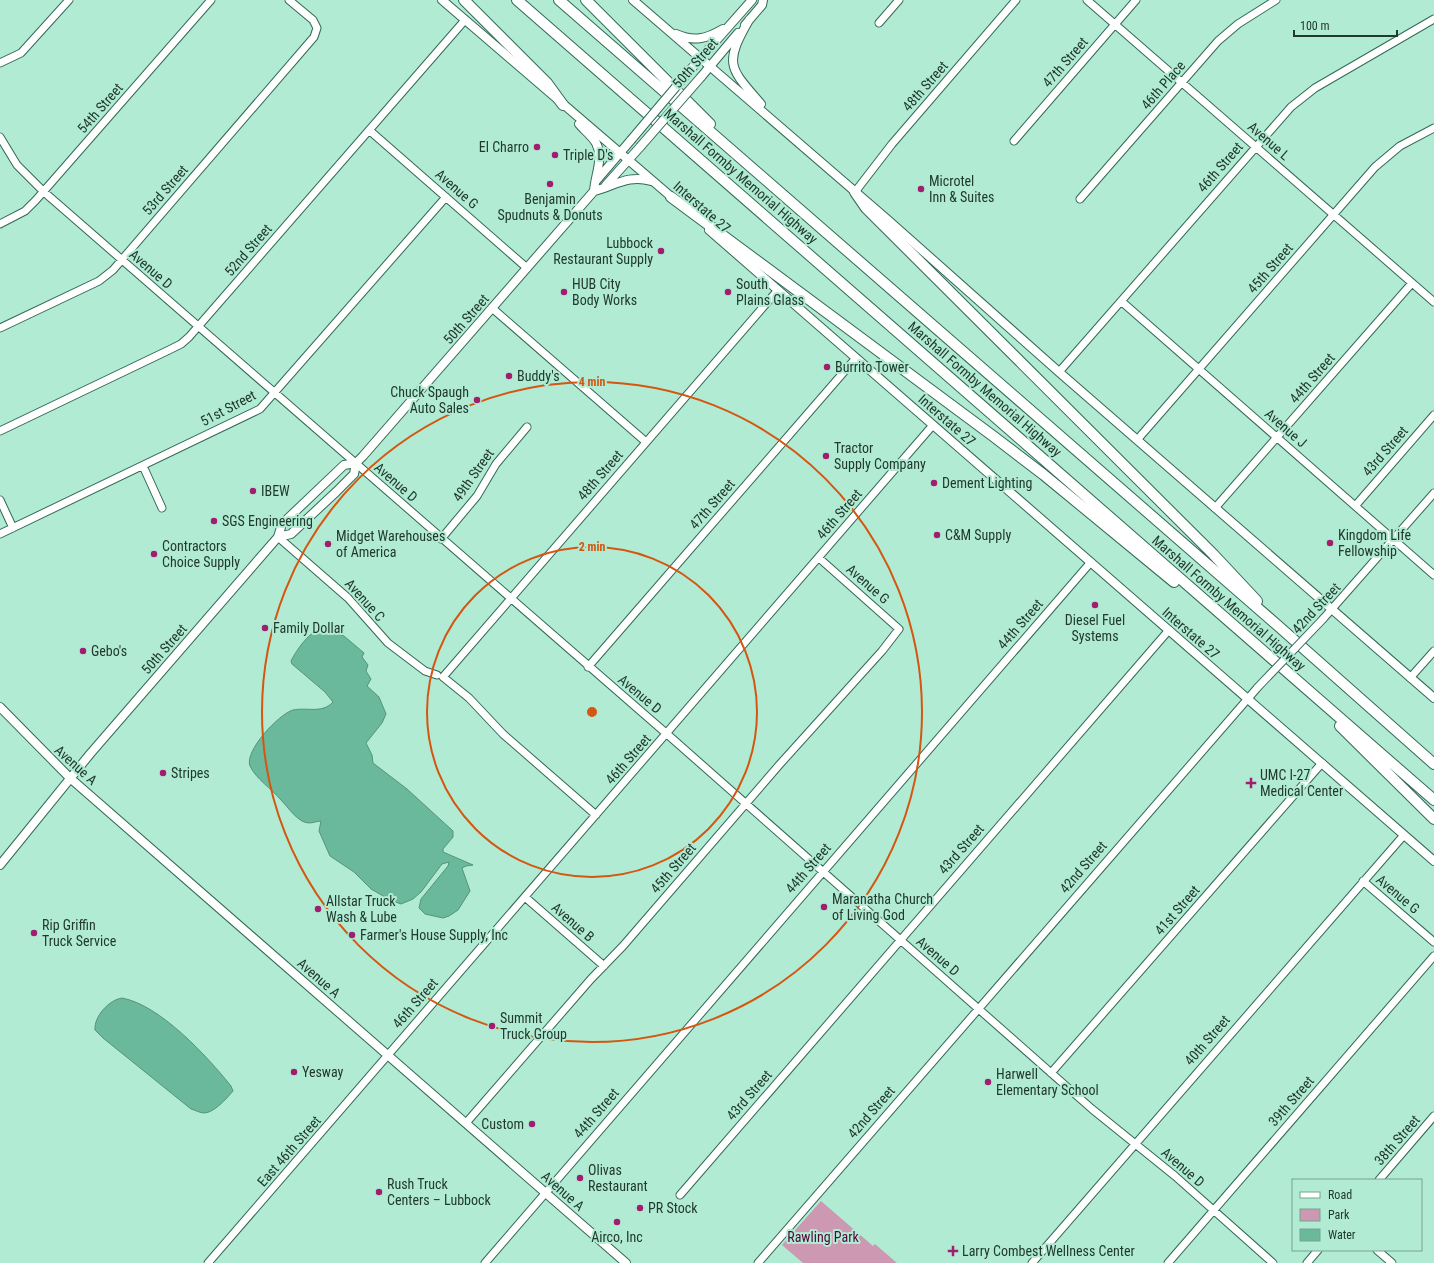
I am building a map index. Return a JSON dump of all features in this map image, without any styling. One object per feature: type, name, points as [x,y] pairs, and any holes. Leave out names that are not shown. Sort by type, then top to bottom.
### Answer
[{"type":"highway","points":[[464,0],[547,82],[567,108]]},
{"type":"highway","name":"Marshall Formby Memorial Highway","points":[[517,0],[1434,800]]},
{"type":"highway","name":"Marshall Formby Memorial Highway","points":[[559,0],[1434,762]]},
{"type":"highway","points":[[586,0],[671,84],[761,177]]},
{"type":"highway","points":[[855,192],[866,208],[1246,588],[1276,624]]},
{"type":"highway","points":[[671,197],[1044,475],[1190,596],[1255,645]]},
{"type":"highway","points":[[1289,675],[1434,820]]},
{"type":"main road","name":"Interstate 27","points":[[442,0],[671,197],[1434,861]]},
{"type":"main road","points":[[633,0],[775,122],[1059,372],[1434,698]]},
{"type":"main road","name":"50th Street","points":[[278,537],[291,534],[354,474],[356,463],[384,433],[597,187],[619,153],[752,0]]},
{"type":"main road","name":"50th Street","points":[[597,187],[628,160],[640,147],[762,5],[763,0]]},
{"type":"main road","points":[[749,20],[736,46],[733,63],[735,74],[775,122]]},
{"type":"main road","points":[[664,27],[684,37],[700,39],[729,26]]},
{"type":"main road","points":[[567,108],[597,146],[599,157],[597,187],[632,178],[653,182]]},
{"type":"main road","name":"50th Street","points":[[0,865],[70,778],[278,537],[282,524],[344,465],[356,463]]},
{"type":"main road","name":"Avenue A","points":[[0,707],[70,778],[626,1263]]},
{"type":"street","points":[[0,63],[21,53],[69,0]]},
{"type":"street","name":"54th Street","points":[[0,224],[25,211],[44,192],[211,0]]},
{"type":"street","name":"53rd Street","points":[[0,328],[109,275],[309,44],[317,28],[313,20],[289,0]]},
{"type":"street","points":[[879,23],[899,0]]},
{"type":"street","name":"48th Street","points":[[855,192],[892,144],[1016,0]]},
{"type":"street","name":"Avenue L","points":[[1086,0],[1434,302]]},
{"type":"street","name":"47th Street","points":[[1014,141],[1136,0]]},
{"type":"street","name":"46th Place","points":[[1080,199],[1181,82],[1224,35],[1276,0]]},
{"type":"street","name":"46th Street","points":[[1059,372],[1291,107],[1315,88],[1434,18]]},
{"type":"street","name":"52nd Street","points":[[0,431],[181,344],[198,327],[465,20]]},
{"type":"street","name":"45th Street","points":[[1137,440],[1384,158],[1400,146],[1434,128]]},
{"type":"street","name":"Avenue G","points":[[369,130],[527,268]]},
{"type":"street","name":"Avenue D","points":[[0,137],[17,165],[44,192],[274,394],[356,463],[588,667],[667,734],[1051,1073],[1214,1210],[1273,1263]]},
{"type":"street","name":"51st Street","points":[[0,534],[260,409],[446,197]]},
{"type":"street","name":"44th Street","points":[[1215,508],[1412,283]]},
{"type":"street","name":"48th Street","points":[[440,676],[510,598],[778,290]]},
{"type":"street","name":"Avenue J","points":[[1121,301],[1356,505],[1434,575]]},
{"type":"street","points":[[492,308],[646,442]]},
{"type":"street","name":"47th Street","points":[[588,667],[856,358]]},
{"type":"street","name":"43rd Street","points":[[1356,505],[1434,414]]},
{"type":"street","name":"46th Street","points":[[387,1055],[667,734],[933,425]]},
{"type":"street","name":"49th Street","points":[[441,538],[477,496],[505,452],[527,427]]},
{"type":"street","points":[[143,466],[162,508]]},
{"type":"street","name":"42nd Street","points":[[758,1263],[1247,699],[1323,620],[1434,493]]},
{"type":"street","points":[[0,500],[13,528]]},
{"type":"street","name":"Avenue C","points":[[278,537],[344,594],[388,643],[425,671],[440,676],[469,698],[503,734],[596,815]]},
{"type":"street","name":"Avenue G","points":[[819,558],[899,629]]},
{"type":"street","name":"44th Street","points":[[485,1263],[1090,562]]},
{"type":"street","name":"45th Street","points":[[466,1123],[878,656],[899,629]]},
{"type":"street","name":"43rd Street","points":[[680,1195],[1168,630]]},
{"type":"street","points":[[1410,678],[1434,651]]},
{"type":"street","name":"41st Street","points":[[1051,1073],[1322,764]]},
{"type":"street","name":"40th Street","points":[[1032,1263],[1404,834]]},
{"type":"street","name":"Avenue G","points":[[1363,882],[1434,942]]},
{"type":"street","name":"Avenue B","points":[[525,897],[604,966]]},
{"type":"street","name":"39th Street","points":[[1168,1263],[1434,956]]},
{"type":"street","name":"East 46th Street","points":[[208,1263],[376,1071],[387,1055]]},
{"type":"street","name":"38th Street","points":[[1380,1179],[1434,1116]]},
{"type":"street","points":[[1306,1263],[1317,1251]]},
{"type":"street","points":[[1378,1251],[1392,1263]]},
{"type":"green space","name":"Rawling Park","points":[[821,1201],[873,1246],[875,1244],[897,1263],[803,1263],[782,1245]]},
{"type":"water","points":[[320,628],[331,630],[344,636],[364,653],[362,657],[368,665],[366,671],[371,679],[367,686],[379,697],[386,714],[382,723],[366,743],[372,755],[373,763],[407,789],[453,831],[453,837],[443,849],[443,852],[473,865],[462,868],[470,891],[458,910],[449,916],[443,918],[425,914],[419,908],[421,899],[448,866],[449,862],[442,864],[421,892],[413,899],[401,904],[390,900],[371,889],[354,872],[330,856],[319,831],[321,821],[309,823],[297,818],[260,780],[250,766],[252,751],[257,743],[280,718],[293,710],[324,708],[333,702],[325,692],[292,664],[291,661],[303,642]]},
{"type":"water","points":[[122,998],[152,1010],[182,1033],[196,1047],[231,1086],[233,1091],[224,1101],[212,1111],[208,1112],[202,1113],[191,1109],[95,1030],[97,1019],[107,1005],[117,999]]},
{"type":"place","name":"El Charro","points":[[537,147]]},
{"type":"place","name":"Triple D's","points":[[555,155]]},
{"type":"place","name":"Benjamin Spudnuts & Donuts","points":[[550,184]]},
{"type":"place","name":"Microtel Inn & Suites","points":[[921,189]]},
{"type":"place","name":"Lubbock Restaurant Supply","points":[[661,251]]},
{"type":"place","name":"HUB City Body Works","points":[[564,292]]},
{"type":"place","name":"South Plains Glass","points":[[728,292]]},
{"type":"place","name":"Burrito Tower","points":[[827,367]]},
{"type":"place","name":"Buddy's","points":[[509,376]]},
{"type":"place","name":"Chuck Spaugh Auto Sales","points":[[477,400]]},
{"type":"place","name":"Tractor Supply Company","points":[[826,456]]},
{"type":"place","name":"Dement Lighting","points":[[934,483]]},
{"type":"place","name":"IBEW","points":[[253,491]]},
{"type":"place","name":"SGS Engineering","points":[[214,521]]},
{"type":"place","name":"C&M Supply","points":[[937,535]]},
{"type":"place","name":"Kingdom Life Fellowship","points":[[1330,543]]},
{"type":"place","name":"Midget Warehouses of America","points":[[328,544]]},
{"type":"place","name":"Contractors Choice Supply","points":[[154,554]]},
{"type":"place","name":"Diesel Fuel Systems","points":[[1095,605]]},
{"type":"place","name":"Family Dollar","points":[[265,628]]},
{"type":"place","name":"Gebo's","points":[[83,651]]},
{"type":"place","name":"Stripes","points":[[163,773]]},
{"type":"place","name":"UMC I-27 Medical Center","points":[[1251,783]]},
{"type":"place","name":"Maranatha Church of Living God","points":[[824,907]]},
{"type":"place","name":"Allstar Truck Wash & Lube","points":[[318,909]]},
{"type":"place","name":"Rip Griffin Truck Service","points":[[34,933]]},
{"type":"place","name":"Farmer's House Supply, Inc","points":[[352,935]]},
{"type":"place","name":"Summit Truck Group","points":[[492,1026]]},
{"type":"place","name":"Yesway","points":[[294,1072]]},
{"type":"place","name":"Harwell Elementary School","points":[[988,1082]]},
{"type":"place","name":"Custom","points":[[532,1124]]},
{"type":"place","name":"Olivas Restaurant","points":[[580,1178]]},
{"type":"place","name":"Rush Truck Centers – Lubbock","points":[[379,1192]]},
{"type":"place","name":"PR Stock","points":[[640,1208]]},
{"type":"place","name":"Airco, Inc","points":[[617,1222]]},
{"type":"place","name":"Larry Combest Wellness Center","points":[[953,1251]]}]
